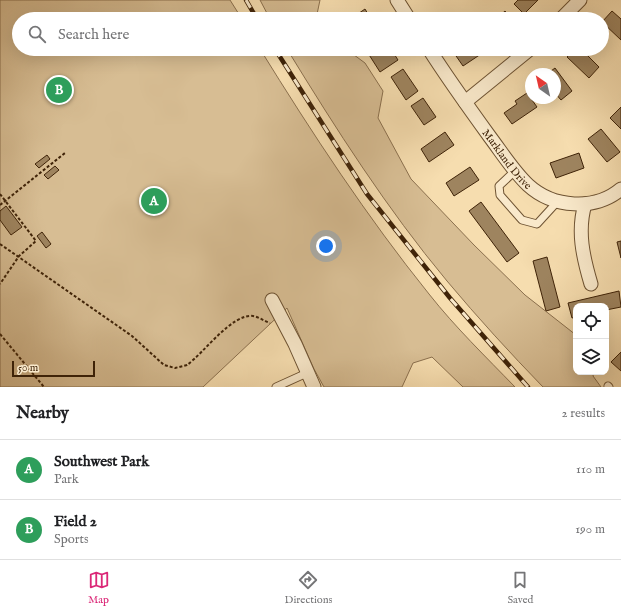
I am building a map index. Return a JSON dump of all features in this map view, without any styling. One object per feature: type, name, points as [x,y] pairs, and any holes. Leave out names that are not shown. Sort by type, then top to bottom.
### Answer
[{"type":"street","points":[[397,0],[405,12]]},
{"type":"street","points":[[568,12],[580,0]]},
{"type":"street","name":"Markland Drive","points":[[434,56],[465,102],[528,185],[543,196],[572,204],[585,204],[602,200],[620,193]]},
{"type":"street","points":[[465,102],[521,56]]},
{"type":"street","points":[[585,204],[581,222],[581,238],[590,284]]},
{"type":"street","points":[[272,300],[295,344],[314,387]]},
{"type":"lane","points":[[516,170],[499,186],[500,195],[522,220],[537,224],[558,201]]},
{"type":"lane","points":[[276,387],[307,373]]},
{"type":"path","points":[[0,205],[65,153]]},
{"type":"path","points":[[0,194],[36,241],[19,256],[0,284]]},
{"type":"path","points":[[0,244],[132,336],[158,362],[169,367],[180,368],[187,365],[229,326],[241,318],[254,316],[270,323]]},
{"type":"path","points":[[0,334],[44,387]]},
{"type":"shaded area","points":[[0,0],[230,0],[238,12],[12,12],[12,56],[264,56],[341,174],[406,265],[449,318],[515,387],[463,387],[432,357],[413,363],[402,387],[324,387],[314,369],[287,308],[203,387],[0,387]]},
{"type":"shaded area","points":[[260,0],[320,0],[317,12],[266,12]]},
{"type":"shaded area","points":[[291,56],[356,56],[365,63],[383,91],[378,118],[411,179],[474,245],[525,295],[573,333],[573,375],[593,375],[601,387],[543,387],[470,308],[425,254],[343,139]]},
{"type":"building","points":[[518,0],[538,0],[526,12],[522,12],[514,4]]},
{"type":"building","points":[[612,11],[621,19],[621,40],[609,29],[609,14]]},
{"type":"building","points":[[370,56],[395,56],[398,60],[380,72]]},
{"type":"building","points":[[456,56],[478,56],[463,66]]},
{"type":"building","points":[[588,56],[599,67],[589,78],[567,57]]},
{"type":"building","points":[[403,69],[418,91],[406,100],[391,77]]},
{"type":"building","points":[[561,76],[572,91],[561,100]]},
{"type":"building","points":[[525,94],[525,104],[535,104],[537,107],[512,124],[504,113],[517,104],[515,101]]},
{"type":"building","points":[[423,98],[436,117],[424,125],[411,106]]},
{"type":"building","points":[[621,107],[621,129],[610,118]]},
{"type":"building","points":[[601,129],[620,152],[607,162],[588,139]]},
{"type":"building","points":[[445,132],[454,145],[429,162],[421,149]]},
{"type":"building","points":[[579,153],[584,168],[556,178],[550,163]]},
{"type":"building","points":[[47,155],[50,159],[39,168],[35,164]]},
{"type":"building","points":[[55,166],[59,170],[48,179],[44,175]]},
{"type":"building","points":[[470,167],[479,180],[454,196],[446,183]]},
{"type":"building","points":[[481,202],[519,253],[507,262],[469,211]]},
{"type":"building","points":[[6,206],[22,227],[11,235],[0,220],[0,211]]},
{"type":"building","points":[[42,232],[51,244],[46,248],[37,236]]},
{"type":"building","points":[[621,241],[621,258],[617,242]]},
{"type":"building","points":[[547,257],[560,307],[546,311],[533,261]]},
{"type":"building","points":[[619,291],[621,307],[609,309],[609,303],[573,303],[572,318],[568,303]]},
{"type":"building","points":[[621,352],[621,371],[611,362]]},
{"type":"railway","points":[[246,0],[253,12]]},
{"type":"railway","points":[[279,56],[367,194],[450,298],[528,387]]},
{"type":"place","name":"Field 2","points":[[59,90]]},
{"type":"place","name":"Southwest Park","points":[[154,201]]}]
